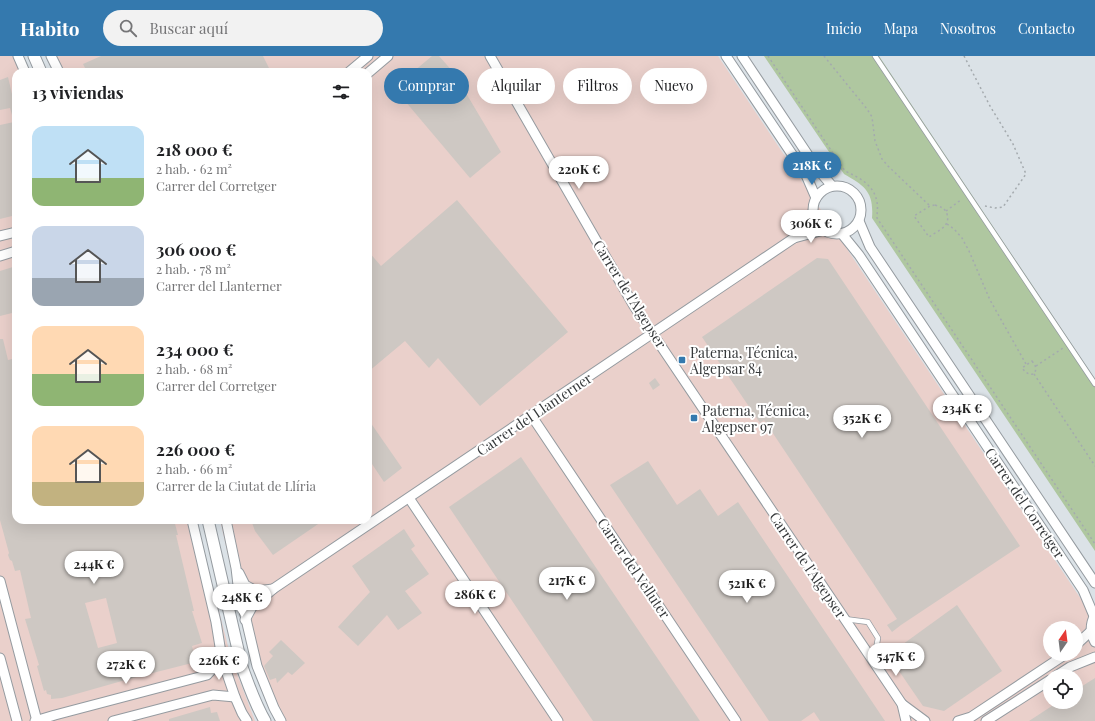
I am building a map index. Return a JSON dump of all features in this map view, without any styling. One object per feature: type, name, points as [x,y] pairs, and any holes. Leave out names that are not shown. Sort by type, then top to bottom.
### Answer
[{"type":"street","points":[[18,56],[22,68]]},
{"type":"street","points":[[34,56],[39,68]]},
{"type":"street","points":[[51,56],[57,68]]},
{"type":"street","points":[[354,68],[368,56]]},
{"type":"street","points":[[372,70],[388,56]]},
{"type":"street","name":"Carrer de l'Algepser","points":[[490,56],[634,306],[902,704]]},
{"type":"street","points":[[726,56],[806,175],[816,198]]},
{"type":"street","points":[[742,56],[816,167],[832,186]]},
{"type":"street","points":[[832,186],[848,188],[854,193],[861,206],[861,214],[854,227],[842,234],[830,233],[824,230],[814,219],[813,212],[816,198],[820,193],[832,186]]},
{"type":"street","name":"Carrer del Llanterner","points":[[794,238],[813,212]]},
{"type":"street","name":"Carrer del Corretger","points":[[858,221],[870,247],[1095,583]]},
{"type":"street","name":"Carrer del Llanterner","points":[[372,523],[794,238],[824,230]]},
{"type":"street","points":[[0,236],[12,233]]},
{"type":"street","name":"Carrer del Corretger","points":[[842,234],[859,255],[1083,590],[1094,616]]},
{"type":"street","points":[[0,256],[12,252]]},
{"type":"street","name":"Carrer del Velluter","points":[[531,415],[736,721]]},
{"type":"street","points":[[409,498],[558,721]]},
{"type":"street","points":[[193,524],[216,622],[222,659],[235,698],[247,721]]},
{"type":"street","points":[[209,524],[242,667],[250,689],[265,721]]},
{"type":"street","points":[[227,524],[245,620],[257,666],[274,708],[281,721]]},
{"type":"street","name":"Carrer del Llanterner","points":[[245,620],[252,607],[273,589],[370,524]]},
{"type":"street","points":[[236,568],[245,585],[256,591],[273,589]]},
{"type":"street","points":[[0,580],[36,721],[207,675],[222,659]]},
{"type":"street","points":[[1094,616],[1091,624],[1091,632],[1095,642]]},
{"type":"street","points":[[1083,639],[1091,632]]},
{"type":"street","points":[[1067,669],[1095,657]]},
{"type":"street","points":[[0,658],[17,721]]},
{"type":"street","points":[[958,721],[971,717],[1055,661]]},
{"type":"street","points":[[986,721],[1043,684]]},
{"type":"street","points":[[113,721],[213,695],[235,698]]},
{"type":"street","points":[[902,704],[906,721]]},
{"type":"street","points":[[902,704],[926,721]]},
{"type":"lane","points":[[875,56],[1095,384]]},
{"type":"lane","points":[[844,619],[868,622],[878,638],[873,662]]},
{"type":"path","points":[[768,56],[845,171],[861,178],[873,190],[878,203],[877,218],[1095,544]]},
{"type":"path","points":[[824,56],[872,117],[875,142],[882,159],[930,206]]},
{"type":"path","points":[[964,56],[990,106],[1013,144],[1026,174],[1003,206],[994,208],[984,206]]},
{"type":"path","points":[[946,211],[968,195]]},
{"type":"path","points":[[935,205],[942,207],[946,211],[948,217],[947,224],[944,228],[929,237],[914,216],[930,206],[935,205]]},
{"type":"path","points":[[947,224],[962,238],[990,300],[1026,364]]},
{"type":"path","points":[[1036,366],[1068,344]]},
{"type":"path","points":[[1032,361],[1036,366],[1036,371],[1034,374],[1030,375],[1022,368],[1032,361]]},
{"type":"path","points":[[1034,374],[1095,466]]},
{"type":"shaded area","points":[[0,56],[22,56],[29,68],[12,68],[12,524],[197,524],[231,658],[255,721],[0,721]]},
{"type":"shaded area","points":[[47,56],[718,56],[1095,620],[1095,721],[276,721],[266,702],[252,661],[221,524],[372,524],[372,68],[53,68]]},
{"type":"green space","points":[[764,56],[879,56],[1095,379],[1095,551],[872,218],[870,196],[867,191],[858,182],[844,174]]},
{"type":"building","points":[[101,56],[263,56],[269,68],[85,68],[83,64]]},
{"type":"building","points":[[432,56],[439,56],[450,68],[418,68]]},
{"type":"building","points":[[8,77],[12,94],[12,115],[10,108],[0,110],[0,80]]},
{"type":"building","points":[[469,98],[501,152],[470,178],[408,104],[469,104]]},
{"type":"building","points":[[12,122],[12,216],[0,219],[0,125]]},
{"type":"building","points":[[457,200],[568,332],[480,406],[438,358],[429,368],[405,341],[372,369],[372,256],[381,266]]},
{"type":"building","points":[[817,258],[828,259],[1020,546],[892,632],[887,625],[897,619],[764,420],[760,423],[702,337]]},
{"type":"building","points":[[12,267],[12,313],[0,316],[0,271]]},
{"type":"building","points":[[0,339],[3,339],[8,360],[12,359],[12,524],[175,524],[178,535],[176,535],[194,611],[192,611],[202,643],[192,646],[196,662],[62,698],[51,699],[51,695],[47,694],[46,690],[44,691],[37,666],[39,665],[25,619],[31,618],[20,570],[15,571],[12,561],[8,555],[9,553],[0,520]],"holes":[[[106,598],[117,643],[98,648],[85,603]]]},
{"type":"building","points":[[655,378],[660,385],[653,390],[649,383]]},
{"type":"building","points":[[372,425],[402,468],[384,482],[372,464]]},
{"type":"building","points":[[521,457],[700,721],[593,721],[449,507]]},
{"type":"building","points":[[648,461],[677,505],[700,489],[718,516],[738,502],[885,721],[820,721],[814,712],[801,721],[769,721],[610,485]]},
{"type":"building","points":[[252,524],[318,524],[273,555],[255,531]]},
{"type":"building","points":[[404,529],[415,546],[411,549],[429,574],[405,591],[422,613],[398,630],[387,615],[358,646],[338,627],[370,592],[352,566]]},
{"type":"building","points":[[957,605],[1002,671],[944,711],[923,706],[888,655]]},
{"type":"building","points":[[281,640],[305,663],[292,675],[288,672],[277,683],[276,678],[270,680],[264,666],[273,656],[269,652]]},
{"type":"building","points":[[1095,678],[1095,721],[1029,721],[1047,709],[1083,709],[1083,686]]},
{"type":"building","points":[[210,707],[211,713],[217,712],[220,721],[169,721],[169,719]]},
{"type":"place","name":"Paterna, Técnica, Algepsar 84","points":[[682,360]]},
{"type":"place","name":"Paterna, Técnica, Algepser 97","points":[[694,418]]}]
